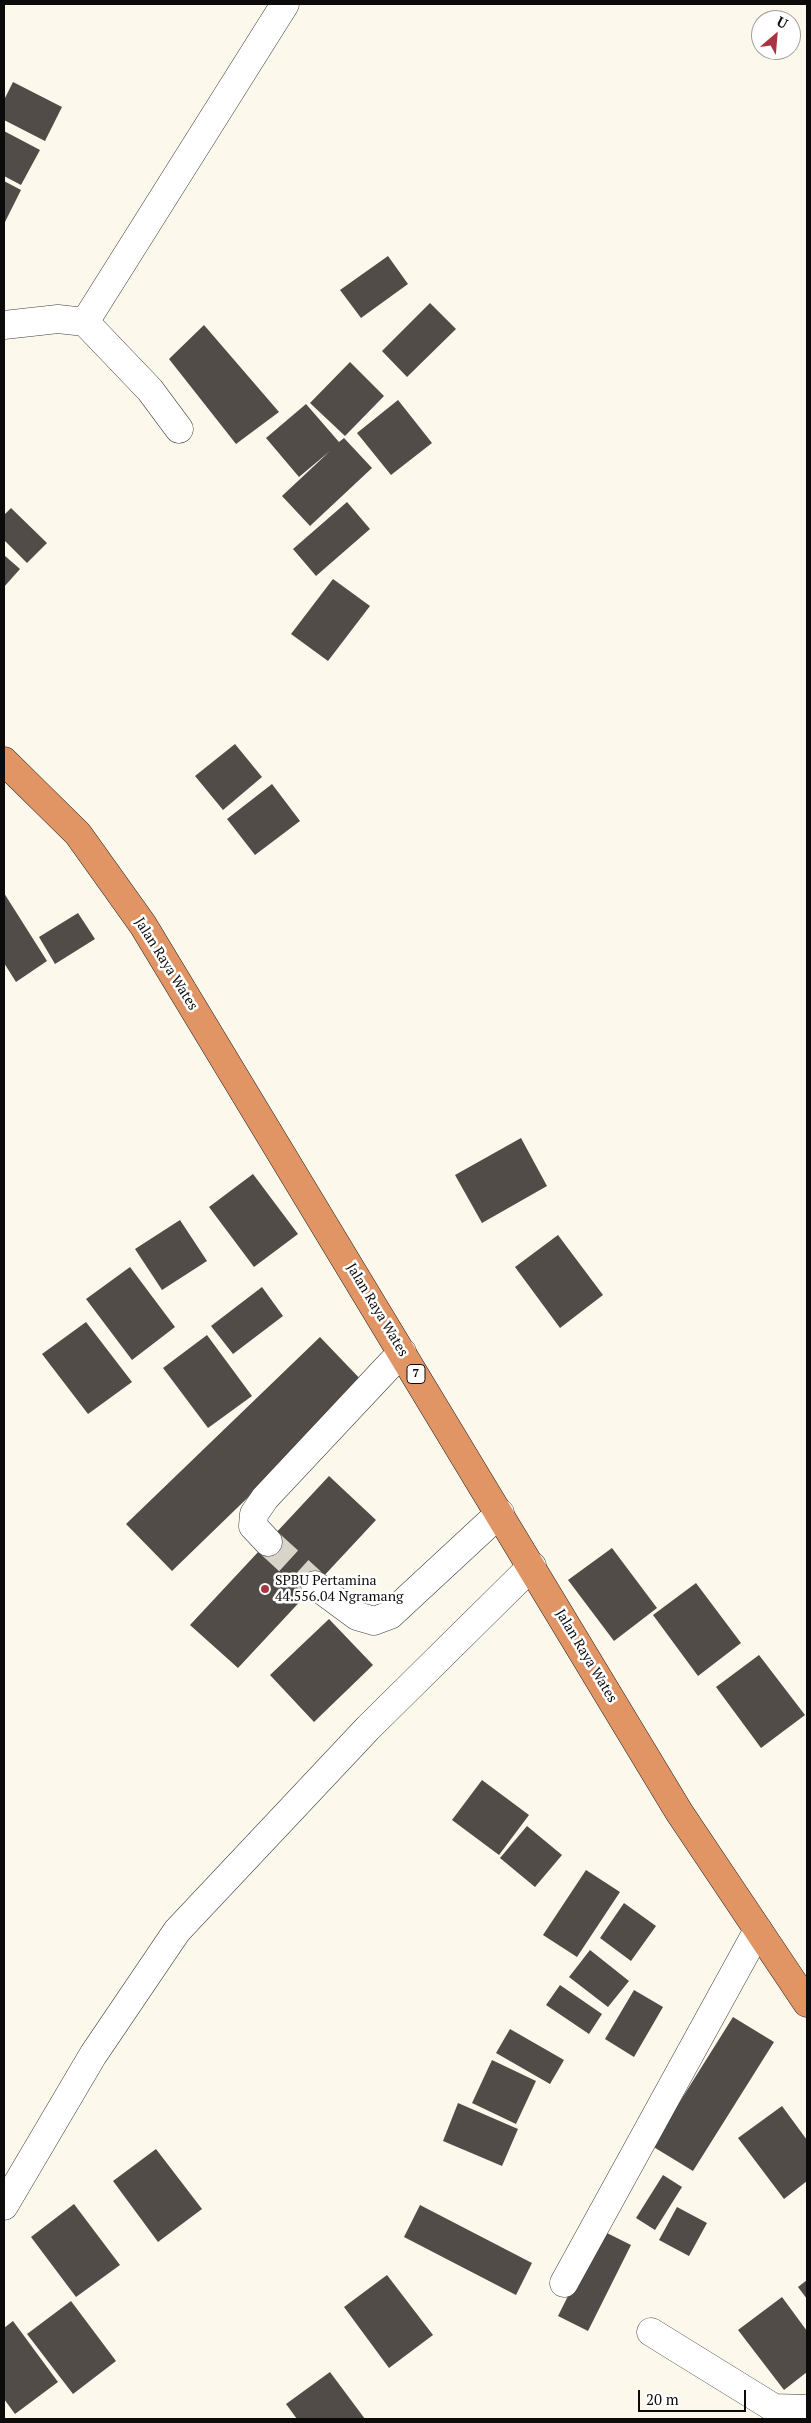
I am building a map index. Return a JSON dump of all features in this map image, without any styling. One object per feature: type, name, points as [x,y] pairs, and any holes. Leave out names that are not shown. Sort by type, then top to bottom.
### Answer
[{"type":"highway","name":"Jalan Raya Wates","points":[[4,761],[78,834],[143,925],[680,1812],[807,2003]]},
{"type":"street","points":[[85,322],[285,4]]},
{"type":"street","points":[[4,326],[58,319],[85,322],[150,390],[179,429]]},
{"type":"street","points":[[268,1542],[253,1526],[254,1514],[265,1498],[402,1352]]},
{"type":"street","points":[[315,1585],[357,1616],[374,1621],[390,1615],[500,1513]]},
{"type":"street","points":[[4,2206],[93,2055],[177,1931],[368,1728],[532,1566]]},
{"type":"street","points":[[564,2283],[758,1930]]},
{"type":"street","points":[[650,2332],[774,2408],[807,2409]]},
{"type":"building","points":[[13,82],[62,107],[45,141],[4,120],[4,100]]},
{"type":"building","points":[[4,131],[40,150],[21,185],[4,176]]},
{"type":"building","points":[[4,181],[21,190],[4,224]]},
{"type":"building","points":[[388,256],[408,284],[361,318],[340,290]]},
{"type":"building","points":[[430,303],[456,329],[407,377],[382,351]]},
{"type":"building","points":[[204,325],[279,412],[236,444],[169,359]]},
{"type":"building","points":[[350,362],[384,396],[345,436],[310,403]]},
{"type":"building","points":[[398,400],[432,443],[391,475],[357,433]]},
{"type":"building","points":[[306,404],[339,442],[344,438],[372,468],[310,526],[282,496],[330,451],[299,477],[266,438]]},
{"type":"building","points":[[347,502],[370,529],[316,576],[293,549]]},
{"type":"building","points":[[11,508],[47,543],[27,563],[4,540],[4,515]]},
{"type":"building","points":[[4,555],[20,569],[4,587]]},
{"type":"building","points":[[333,579],[370,606],[328,661],[291,634]]},
{"type":"building","points":[[235,744],[262,777],[223,810],[195,776]]},
{"type":"building","points":[[272,784],[300,821],[255,855],[227,819]]},
{"type":"building","points":[[4,893],[47,961],[16,982],[4,963]]},
{"type":"building","points":[[78,913],[95,939],[55,964],[39,937]]},
{"type":"building","points":[[521,1138],[547,1186],[482,1223],[455,1175]]},
{"type":"building","points":[[253,1174],[298,1234],[254,1267],[209,1207]]},
{"type":"building","points":[[180,1220],[207,1261],[162,1290],[135,1249]]},
{"type":"building","points":[[558,1235],[603,1295],[560,1328],[515,1267]]},
{"type":"building","points":[[130,1267],[175,1327],[132,1360],[86,1299]]},
{"type":"building","points":[[262,1287],[283,1316],[233,1354],[211,1326]]},
{"type":"building","points":[[86,1322],[132,1382],[88,1414],[42,1354]]},
{"type":"building","points":[[207,1335],[252,1396],[208,1428],[163,1368]]},
{"type":"building","points":[[320,1337],[365,1384],[172,1571],[126,1524]]},
{"type":"building","points":[[329,1476],[376,1520],[238,1668],[190,1625]]},
{"type":"building","points":[[612,1548],[657,1608],[614,1641],[568,1580]]},
{"type":"building","points":[[696,1583],[741,1643],[698,1676],[653,1615]]},
{"type":"building","points":[[329,1619],[373,1665],[314,1722],[270,1675]]},
{"type":"building","points":[[759,1655],[805,1715],[761,1748],[716,1687]]},
{"type":"building","points":[[482,1780],[529,1815],[499,1855],[452,1820]]},
{"type":"building","points":[[527,1826],[562,1855],[535,1887],[500,1858]]},
{"type":"building","points":[[586,1870],[620,1892],[577,1957],[543,1935]]},
{"type":"building","points":[[624,1903],[656,1926],[631,1961],[600,1938]]},
{"type":"building","points":[[590,1950],[629,1981],[608,2007],[569,1977]]},
{"type":"building","points":[[560,1985],[602,2014],[589,2034],[546,2005]]},
{"type":"building","points":[[634,1990],[663,2007],[634,2057],[605,2039]]},
{"type":"building","points":[[733,2017],[774,2042],[693,2171],[652,2146]]},
{"type":"building","points":[[510,2029],[564,2060],[550,2084],[496,2053]]},
{"type":"building","points":[[492,2060],[536,2081],[516,2124],[472,2103]]},
{"type":"building","points":[[458,2103],[518,2129],[502,2166],[443,2141]]},
{"type":"building","points":[[782,2106],[807,2140],[807,2181],[784,2199],[738,2138]]},
{"type":"building","points":[[156,2149],[202,2209],[158,2242],[113,2181]]},
{"type":"building","points":[[663,2175],[682,2187],[655,2230],[636,2218]]},
{"type":"building","points":[[74,2204],[120,2265],[76,2297],[31,2237]]},
{"type":"building","points":[[420,2205],[532,2263],[516,2295],[404,2237]]},
{"type":"building","points":[[677,2207],[707,2223],[689,2256],[659,2240]]},
{"type":"building","points":[[601,2230],[631,2245],[588,2331],[558,2316]]},
{"type":"building","points":[[387,2275],[433,2335],[389,2368],[344,2307]]},
{"type":"building","points":[[807,2280],[807,2299],[798,2287]]},
{"type":"building","points":[[782,2297],[807,2331],[807,2372],[784,2390],[738,2330]]},
{"type":"building","points":[[71,2301],[116,2361],[73,2394],[27,2334]]},
{"type":"building","points":[[13,2321],[58,2382],[15,2414],[4,2399],[4,2328]]},
{"type":"building","points":[[330,2372],[365,2419],[297,2419],[286,2404]]},
{"type":"tunnel","points":[[268,1542],[315,1585]]},
{"type":"place","name":"SPBU Pertamina 44.556.04 Ngramang","points":[[265,1589]]}]
